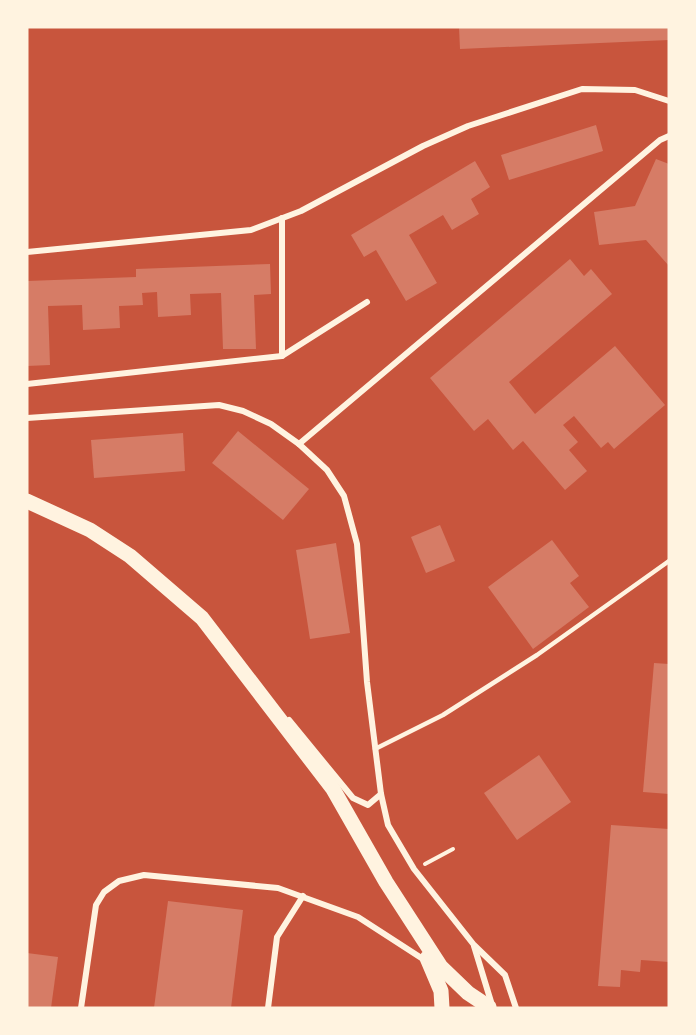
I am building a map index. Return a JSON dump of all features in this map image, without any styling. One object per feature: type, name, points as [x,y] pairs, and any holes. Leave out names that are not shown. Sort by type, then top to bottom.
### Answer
[{"type":"main road","points":[[27,501],[90,530],[130,556],[202,618],[249,676],[333,789],[441,967],[468,993],[491,1008]]},
{"type":"main road","points":[[412,922],[441,991],[442,1008]]},
{"type":"street","points":[[27,252],[251,230],[301,211],[423,146],[468,126],[582,89],[635,90],[669,101]]},
{"type":"street","points":[[299,444],[660,140],[669,136]]},
{"type":"street","points":[[282,218],[282,356]]},
{"type":"street","points":[[27,384],[282,356],[367,302]]},
{"type":"street","points":[[27,418],[219,405],[243,411],[271,424],[299,444],[327,470],[344,496],[357,544],[375,749],[388,825],[414,869],[474,945],[505,975],[516,1008]]},
{"type":"street","points":[[249,676],[311,744],[353,798],[368,805],[381,794]]},
{"type":"street","points":[[81,1008],[94,912],[104,892],[118,881],[144,875],[176,876],[278,888],[358,917],[429,963]]},
{"type":"street","points":[[268,1008],[277,937],[303,896]]},
{"type":"street","points":[[474,945],[491,1008]]},
{"type":"lane","points":[[375,749],[443,715],[527,661],[669,561]]},
{"type":"building","points":[[459,27],[669,27],[669,40],[460,49]]},
{"type":"building","points":[[596,125],[603,151],[509,180],[501,155]]},
{"type":"building","points":[[656,159],[669,164],[669,266],[646,240],[599,245],[594,212],[635,206]]},
{"type":"building","points":[[475,161],[490,187],[471,199],[479,214],[452,230],[443,215],[409,235],[437,283],[406,301],[376,250],[364,257],[351,235]]},
{"type":"building","points":[[570,259],[584,276],[591,269],[612,294],[509,382],[535,414],[615,346],[665,405],[614,449],[608,442],[601,448],[574,416],[563,425],[578,442],[569,450],[587,471],[565,490],[523,441],[513,450],[488,419],[474,431],[430,378]]},
{"type":"building","points":[[270,264],[271,294],[254,295],[256,349],[223,349],[221,293],[190,294],[191,315],[158,317],[157,292],[142,293],[143,305],[119,306],[120,328],[83,330],[82,305],[48,306],[50,365],[27,366],[27,281],[136,277],[136,269]]},
{"type":"building","points":[[238,431],[309,489],[283,520],[212,463]]},
{"type":"building","points":[[183,433],[185,471],[94,478],[91,440]]},
{"type":"building","points":[[440,525],[455,561],[426,573],[411,537]]},
{"type":"building","points":[[552,540],[579,576],[570,583],[589,607],[533,649],[488,587]]},
{"type":"building","points":[[336,543],[350,633],[310,639],[296,550]]},
{"type":"building","points":[[654,663],[669,664],[669,794],[643,792]]},
{"type":"building","points":[[539,755],[571,802],[517,840],[484,793]]},
{"type":"building","points":[[611,825],[669,829],[669,962],[641,960],[640,972],[621,970],[620,987],[598,986]]},
{"type":"building","points":[[168,901],[243,910],[231,1008],[154,1008]]},
{"type":"building","points":[[27,953],[58,957],[51,1008],[27,1008]]}]
